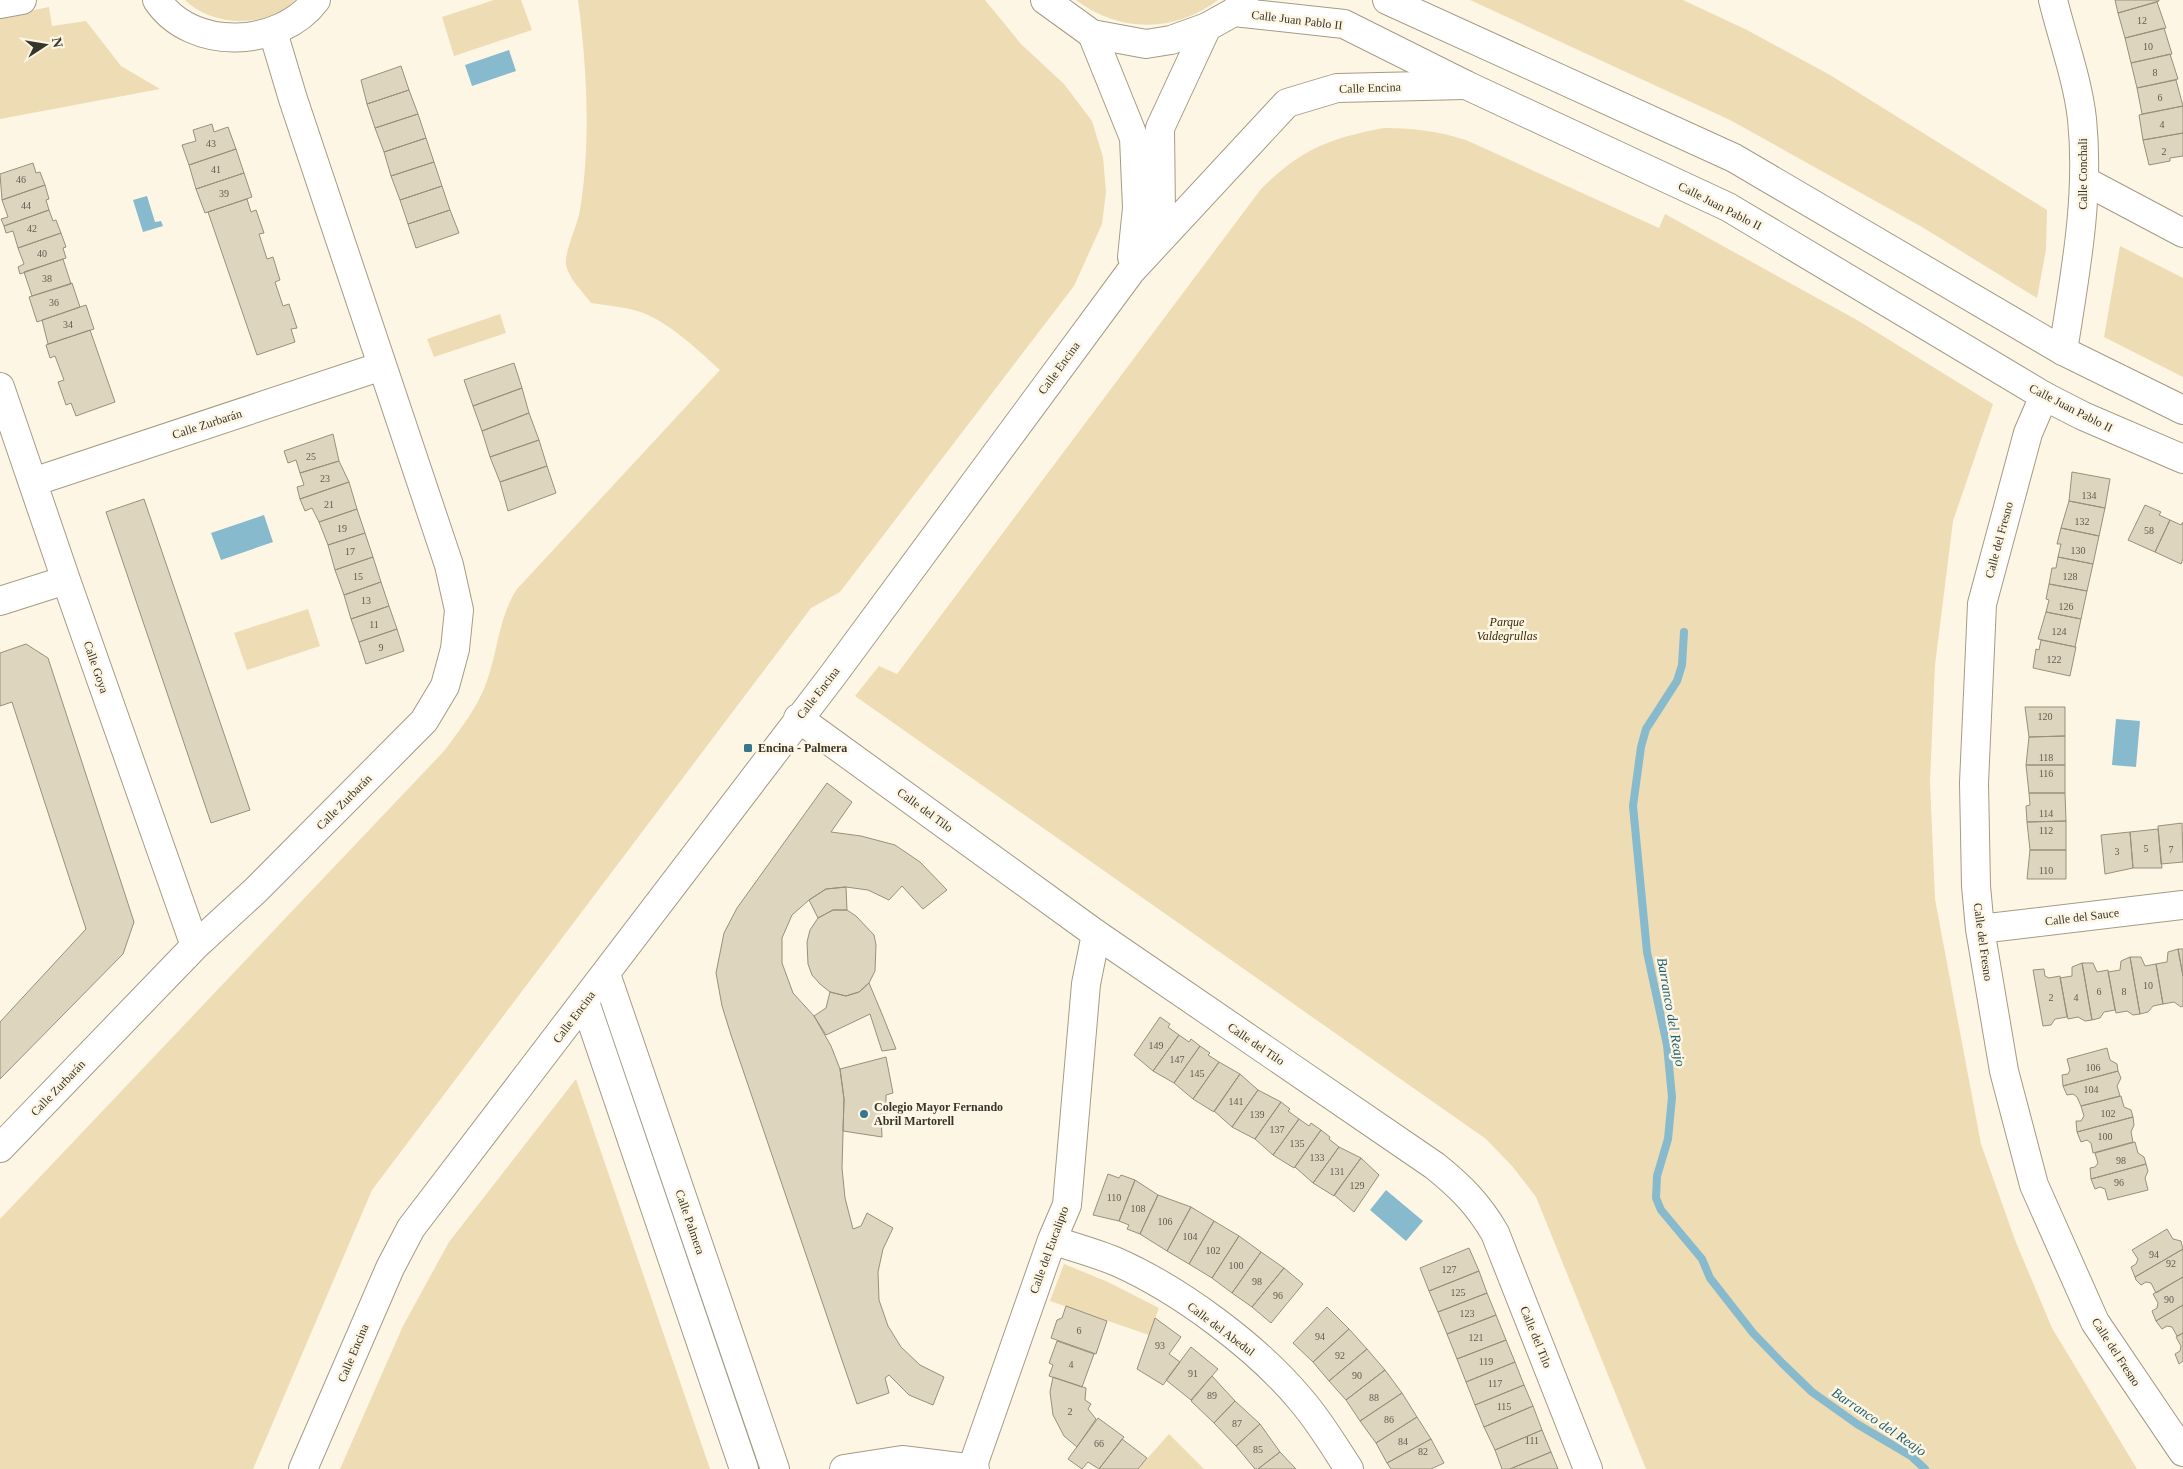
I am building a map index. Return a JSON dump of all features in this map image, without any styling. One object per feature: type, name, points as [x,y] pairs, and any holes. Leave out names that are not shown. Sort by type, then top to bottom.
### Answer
[{"type":"street","points":[[0,4],[22,0]]},
{"type":"street","points":[[157,0],[163,9],[196,31],[234,39],[273,32],[295,20],[316,0]]},
{"type":"street","points":[[1045,0],[1092,34],[1146,44],[1171,40],[1207,26],[1239,6]]},
{"type":"street","points":[[1387,0],[1734,158],[2064,351],[2183,410]]},
{"type":"street","name":"Calle Conchali","points":[[2053,0],[2082,118],[2085,181],[2083,215],[2064,351]]},
{"type":"street","name":"Calle Juan Pablo II","points":[[1239,6],[1344,24],[1466,85],[1728,207],[2044,396],[2083,416],[2183,459]]},
{"type":"street","points":[[1131,271],[1161,213],[1160,128],[1207,26]]},
{"type":"street","name":"Calle Zurbarán","points":[[0,1148],[195,946],[256,890],[424,721],[445,686],[455,649],[459,610],[449,564],[293,99],[273,32]]},
{"type":"street","points":[[1092,34],[1134,138],[1137,208],[1131,271]]},
{"type":"street","name":"Calle Encina","points":[[303,1469],[390,1268],[411,1228],[585,1002],[798,718],[833,675],[1131,271],[1287,103],[1338,88],[1466,85]]},
{"type":"street","points":[[2085,181],[2183,233]]},
{"type":"street","name":"Calle Zurbarán","points":[[33,482],[382,366]]},
{"type":"street","name":"Calle Goya","points":[[0,387],[195,946]]},
{"type":"street","name":"Calle del Fresno","points":[[2044,396],[2028,433],[1982,604],[1974,784],[1976,886],[1980,928],[2004,1071],[2034,1185],[2095,1322],[2183,1452]]},
{"type":"street","points":[[0,601],[66,580]]},
{"type":"street","name":"Calle del Tilo","points":[[798,718],[1096,934],[1435,1166],[1476,1203],[1495,1233],[1588,1469]]},
{"type":"street","name":"Calle del Sauce","points":[[1980,928],[2183,905]]},
{"type":"street","name":"Calle del Eucalipto","points":[[973,1468],[1052,1240],[1067,1205],[1086,984],[1096,934]]},
{"type":"street","name":"Calle Palmera","points":[[606,974],[775,1469]]},
{"type":"street","points":[[585,1002],[744,1469]]},
{"type":"street","name":"Calle del Abedul","points":[[1052,1240],[1116,1262],[1159,1283],[1241,1342],[1302,1400],[1349,1469]]},
{"type":"street","points":[[844,1469],[902,1460],[973,1468]]},
{"type":"green space","points":[[185,0],[295,0],[284,9],[270,16],[240,21],[225,20],[210,15],[196,9]]},
{"type":"green space","points":[[494,0],[521,0],[532,30],[454,56],[442,17]]},
{"type":"green space","points":[[578,0],[985,0],[1021,44],[1064,84],[1092,121],[1103,157],[1106,192],[1102,224],[1074,286],[840,592],[811,608],[372,1190],[253,1469],[0,1469],[0,1219],[445,750],[479,700],[491,669],[506,610],[517,589],[720,370],[686,340],[658,320],[635,310],[591,303],[573,280],[566,265],[569,246],[580,210],[586,158],[584,52]]},
{"type":"green space","points":[[1076,0],[1218,0],[1184,19],[1147,25],[1110,19]]},
{"type":"green space","points":[[1470,0],[1683,0],[1747,30],[1830,75],[2047,210],[2046,250],[2037,298],[1922,227],[1730,120]]},
{"type":"green space","points":[[49,7],[52,26],[86,21],[121,66],[160,89],[0,119],[0,17]]},
{"type":"green space","name":"Parque Valdegrullas","points":[[1384,128],[1425,131],[1466,140],[1659,228],[1665,214],[1857,320],[1993,404],[1953,521],[1935,665],[1930,782],[1935,899],[1981,1144],[2015,1240],[2052,1328],[2137,1469],[1646,1469],[1536,1197],[1512,1166],[1486,1139],[855,696],[879,666],[897,674],[1261,189],[1290,164],[1317,147],[1348,136]]},
{"type":"green space","points":[[2120,246],[2183,278],[2183,377],[2104,337]]},
{"type":"green space","points":[[500,314],[506,333],[434,357],[427,339]]},
{"type":"green space","points":[[308,609],[320,646],[247,670],[234,633]]},
{"type":"green space","points":[[576,1079],[710,1469],[340,1469],[403,1326],[449,1242]]},
{"type":"green space","points":[[1064,1264],[1108,1282],[1159,1308],[1149,1335],[1050,1301]]},
{"type":"green space","points":[[1169,1434],[1204,1469],[1138,1469]]},
{"type":"water","points":[[509,50],[516,71],[472,86],[465,65]]},
{"type":"water","points":[[147,196],[155,222],[161,221],[163,226],[143,232],[133,200]]},
{"type":"water","points":[[264,515],[273,542],[221,560],[211,533]]},
{"type":"water","points":[[2116,719],[2140,721],[2136,767],[2112,765]]},
{"type":"water","points":[[1386,1190],[1423,1221],[1406,1241],[1370,1210]]},
{"type":"building","points":[[2115,0],[2159,0],[2159,1],[2118,13]]},
{"type":"building","points":[[2157,2],[2166,28],[2125,38],[2118,13]]},
{"type":"building","points":[[2164,28],[2172,54],[2131,63],[2125,38]]},
{"type":"building","points":[[2170,54],[2178,79],[2137,88],[2131,63]]},
{"type":"building","points":[[401,66],[409,90],[367,104],[361,80]]},
{"type":"building","points":[[2176,80],[2183,106],[2142,114],[2137,88]]},
{"type":"building","points":[[409,90],[418,114],[375,128],[367,104]]},
{"type":"building","points":[[2183,106],[2183,133],[2143,140],[2139,115]]},
{"type":"building","points":[[418,114],[426,138],[384,152],[375,128]]},
{"type":"building","points":[[212,124],[214,132],[228,127],[236,149],[189,165],[182,145],[196,141],[193,130]]},
{"type":"building","points":[[2183,133],[2183,156],[2170,158],[2170,161],[2149,165],[2143,140]]},
{"type":"building","points":[[426,138],[434,162],[391,176],[384,152]]},
{"type":"building","points":[[236,149],[244,173],[196,189],[189,165]]},
{"type":"building","points":[[434,162],[442,186],[400,200],[391,176]]},
{"type":"building","points":[[33,163],[36,173],[40,172],[45,185],[2,200],[0,174]]},
{"type":"building","points":[[244,173],[252,197],[205,213],[196,189]]},
{"type":"building","points":[[45,185],[49,199],[46,200],[49,210],[4,226],[1,219],[8,217],[2,200]]},
{"type":"building","points":[[442,186],[450,210],[408,224],[400,200]]},
{"type":"building","points":[[247,199],[251,212],[256,210],[264,233],[259,234],[267,259],[273,257],[280,280],[275,282],[283,306],[289,304],[297,328],[291,329],[295,342],[257,355],[208,212]]},
{"type":"building","points":[[49,210],[53,221],[56,220],[61,233],[18,248],[13,231],[6,233],[4,226]]},
{"type":"building","points":[[450,210],[459,233],[416,248],[408,224]]},
{"type":"building","points":[[61,233],[66,247],[63,248],[66,258],[20,274],[18,267],[24,264],[18,248]]},
{"type":"building","points":[[63,259],[71,284],[32,296],[24,272]]},
{"type":"building","points":[[72,283],[80,307],[37,322],[29,297]]},
{"type":"building","points":[[86,305],[94,329],[48,344],[42,320]]},
{"type":"building","points":[[90,330],[115,402],[76,416],[71,403],[66,405],[58,382],[64,380],[55,356],[50,358],[46,345]]},
{"type":"building","points":[[514,363],[522,388],[473,406],[464,380]]},
{"type":"building","points":[[522,388],[529,413],[482,431],[473,406]]},
{"type":"building","points":[[529,413],[539,440],[490,457],[482,431]]},
{"type":"building","points":[[333,434],[339,461],[300,473],[296,460],[288,463],[284,451]]},
{"type":"building","points":[[539,440],[547,466],[500,482],[490,457]]},
{"type":"building","points":[[339,461],[349,482],[300,499],[297,487],[304,485],[300,473]]},
{"type":"building","points":[[547,466],[556,493],[508,511],[500,482]]},
{"type":"building","points":[[2072,472],[2110,479],[2105,508],[2069,501]]},
{"type":"building","points":[[349,482],[357,509],[319,522],[312,508],[305,511],[300,499]]},
{"type":"building","points":[[144,499],[250,810],[211,823],[106,512]]},
{"type":"building","points":[[2069,501],[2105,508],[2099,536],[2061,528]]},
{"type":"building","points":[[2145,505],[2161,512],[2159,515],[2170,520],[2155,552],[2128,540]]},
{"type":"building","points":[[357,509],[365,533],[328,545],[319,522]]},
{"type":"building","points":[[2170,520],[2181,525],[2183,522],[2183,559],[2181,564],[2155,552]]},
{"type":"building","points":[[2061,528],[2099,536],[2093,564],[2058,557],[2061,544],[2057,544]]},
{"type":"building","points":[[365,533],[373,557],[335,570],[328,545]]},
{"type":"building","points":[[373,557],[381,582],[344,595],[335,570]]},
{"type":"building","points":[[2058,557],[2093,564],[2087,591],[2049,584],[2052,568],[2056,568]]},
{"type":"building","points":[[381,582],[389,606],[351,619],[344,595]]},
{"type":"building","points":[[2049,584],[2087,591],[2081,619],[2046,612],[2049,600],[2046,599]]},
{"type":"building","points":[[389,606],[397,629],[359,642],[351,619]]},
{"type":"building","points":[[2046,612],[2081,619],[2075,647],[2038,639]]},
{"type":"building","points":[[397,629],[404,651],[366,664],[359,642]]},
{"type":"building","points":[[2041,640],[2076,647],[2070,676],[2033,668],[2036,649],[2039,650]]},
{"type":"building","points":[[26,644],[48,658],[134,922],[123,954],[0,1079],[0,1022],[86,929],[12,702],[0,706],[0,653]]},
{"type":"building","points":[[2025,707],[2065,707],[2065,736],[2029,737]]},
{"type":"building","points":[[2065,736],[2065,765],[2026,765],[2029,737]]},
{"type":"building","points":[[2026,765],[2065,765],[2065,793],[2029,793]]},
{"type":"building","points":[[827,783],[852,802],[831,832],[861,836],[895,845],[920,862],[947,890],[923,909],[902,886],[889,900],[868,890],[846,887],[826,889],[809,900],[792,915],[782,938],[782,963],[793,993],[814,1016],[831,1046],[840,1069],[844,1099],[842,1168],[845,1198],[853,1229],[861,1226],[867,1213],[893,1228],[883,1249],[878,1272],[879,1300],[888,1326],[901,1347],[920,1365],[944,1377],[933,1405],[909,1395],[889,1375],[885,1378],[889,1393],[857,1404],[731,1035],[722,1006],[716,973],[724,933],[737,908]]},
{"type":"building","points":[[2029,793],[2065,793],[2066,821],[2027,822],[2026,806],[2030,805]]},
{"type":"building","points":[[2066,821],[2066,850],[2030,850],[2027,822]]},
{"type":"building","points":[[2182,823],[2183,862],[2161,864],[2158,826]]},
{"type":"building","points":[[2158,829],[2162,868],[2133,868],[2130,832]]},
{"type":"building","points":[[2130,832],[2133,868],[2105,874],[2101,835]]},
{"type":"building","points":[[2030,850],[2066,850],[2066,879],[2027,879]]},
{"type":"building","points":[[846,887],[847,910],[833,910],[818,918],[809,900],[826,889]]},
{"type":"building","points":[[833,910],[847,910],[856,916],[874,935],[876,945],[875,971],[869,983],[859,992],[846,996],[830,992],[820,984],[812,975],[808,964],[807,942],[810,930],[818,918]]},
{"type":"building","points":[[2178,949],[2183,976],[2183,1006],[2181,1007],[2174,1002],[2163,1004],[2156,964],[2167,962],[2168,952]]},
{"type":"building","points":[[2178,949],[2183,949],[2183,976]]},
{"type":"building","points":[[2130,957],[2140,1014],[2133,1015],[2127,1011],[2116,1013],[2108,972],[2120,970],[2121,961]]},
{"type":"building","points":[[2130,957],[2141,957],[2145,966],[2156,964],[2163,1004],[2153,1006],[2148,1012],[2140,1014]]},
{"type":"building","points":[[2082,963],[2092,1020],[2085,1021],[2078,1017],[2068,1019],[2060,978],[2072,976],[2072,967]]},
{"type":"building","points":[[2082,963],[2093,963],[2097,972],[2108,970],[2115,1010],[2104,1012],[2100,1018],[2092,1020]]},
{"type":"building","points":[[2044,969],[2045,976],[2049,978],[2060,976],[2067,1017],[2055,1019],[2051,1025],[2043,1026],[2033,970]]},
{"type":"building","points":[[869,983],[896,1049],[882,1051],[870,1014],[826,1035],[814,1016],[826,1008],[830,992],[846,996],[859,992]]},
{"type":"building","points":[[1160,1017],[1170,1024],[1168,1027],[1179,1035],[1153,1071],[1134,1055]]},
{"type":"building","points":[[1179,1035],[1189,1042],[1191,1039],[1200,1046],[1174,1083],[1153,1071]]},
{"type":"building","points":[[1200,1046],[1210,1053],[1208,1055],[1219,1062],[1193,1099],[1174,1083]]},
{"type":"building","points":[[2107,1048],[2110,1060],[2117,1064],[2118,1071],[2063,1086],[2062,1075],[2068,1074],[2070,1070],[2067,1059]]},
{"type":"building","points":[[886,1057],[893,1093],[886,1095],[886,1114],[881,1115],[882,1137],[843,1131],[844,1099],[840,1069]]},
{"type":"building","points":[[1219,1062],[1240,1074],[1214,1112],[1193,1099]]},
{"type":"building","points":[[2118,1071],[2121,1078],[2117,1086],[2120,1096],[2081,1106],[2077,1097],[2073,1094],[2067,1095],[2063,1086]]},
{"type":"building","points":[[1240,1074],[1258,1090],[1232,1127],[1214,1111]]},
{"type":"building","points":[[1258,1090],[1281,1102],[1255,1139],[1232,1127]]},
{"type":"building","points":[[2121,1096],[2124,1107],[2131,1110],[2133,1117],[2077,1132],[2076,1121],[2081,1121],[2084,1116],[2081,1106]]},
{"type":"building","points":[[1281,1102],[1290,1109],[1288,1111],[1299,1119],[1273,1155],[1255,1139]]},
{"type":"building","points":[[2133,1117],[2134,1125],[2131,1132],[2133,1142],[2093,1153],[2091,1143],[2087,1140],[2081,1142],[2077,1132]]},
{"type":"building","points":[[1299,1119],[1309,1126],[1311,1123],[1321,1130],[1294,1168],[1273,1155]]},
{"type":"building","points":[[1321,1130],[1339,1147],[1313,1183],[1295,1167]]},
{"type":"building","points":[[2135,1142],[2138,1153],[2144,1157],[2146,1164],[2091,1179],[2090,1168],[2095,1167],[2098,1163],[2095,1153]]},
{"type":"building","points":[[1339,1147],[1361,1158],[1334,1196],[1313,1183]]},
{"type":"building","points":[[1361,1158],[1379,1175],[1354,1212],[1334,1195]]},
{"type":"building","points":[[2146,1164],[2148,1171],[2145,1178],[2148,1190],[2108,1200],[2105,1189],[2100,1187],[2095,1189],[2091,1179]]},
{"type":"building","points":[[1108,1174],[1119,1178],[1121,1175],[1135,1180],[1119,1221],[1093,1215]]},
{"type":"building","points":[[1135,1180],[1158,1195],[1140,1234],[1127,1229],[1129,1225],[1119,1221]]},
{"type":"building","points":[[1158,1195],[1191,1207],[1167,1251],[1140,1234]]},
{"type":"building","points":[[1191,1207],[1214,1221],[1189,1264],[1167,1251]]},
{"type":"building","points":[[1214,1221],[1239,1236],[1212,1278],[1189,1264]]},
{"type":"building","points":[[2167,1229],[2173,1239],[2181,1241],[2183,1249],[2135,1277],[2131,1267],[2136,1264],[2138,1259],[2132,1250]]},
{"type":"building","points":[[1239,1236],[1261,1252],[1232,1293],[1212,1278]]},
{"type":"building","points":[[1469,1248],[1479,1271],[1429,1291],[1420,1268]]},
{"type":"building","points":[[2183,1249],[2183,1277],[2156,1293],[2151,1283],[2146,1282],[2141,1285],[2136,1280],[2135,1277]]},
{"type":"building","points":[[1261,1252],[1284,1268],[1252,1307],[1232,1293]]},
{"type":"building","points":[[1284,1268],[1303,1284],[1271,1323],[1252,1307]]},
{"type":"building","points":[[1479,1271],[1487,1293],[1438,1312],[1429,1291]]},
{"type":"building","points":[[2183,1277],[2183,1305],[2156,1321],[2152,1311],[2157,1308],[2158,1303],[2153,1294]]},
{"type":"building","points":[[1487,1293],[1496,1315],[1447,1334],[1438,1312]]},
{"type":"building","points":[[2183,1305],[2183,1333],[2177,1336],[2172,1327],[2167,1326],[2162,1329],[2156,1321]]},
{"type":"building","points":[[1066,1306],[1107,1321],[1096,1354],[1051,1338],[1057,1320],[1062,1318]]},
{"type":"building","points":[[1327,1307],[1349,1329],[1313,1362],[1293,1343]]},
{"type":"building","points":[[1496,1315],[1506,1340],[1457,1359],[1447,1334]]},
{"type":"building","points":[[1155,1318],[1181,1337],[1169,1354],[1180,1362],[1163,1385],[1137,1369]]},
{"type":"building","points":[[1349,1329],[1367,1349],[1329,1381],[1313,1362]]},
{"type":"building","points":[[2183,1333],[2183,1361],[2179,1364],[2175,1354],[2180,1351],[2181,1346],[2176,1337]]},
{"type":"building","points":[[1506,1340],[1515,1362],[1466,1382],[1457,1359]]},
{"type":"building","points":[[1057,1341],[1094,1354],[1082,1387],[1049,1376],[1053,1365],[1049,1363]]},
{"type":"building","points":[[1191,1347],[1218,1369],[1191,1400],[1166,1380]]},
{"type":"building","points":[[1367,1349],[1385,1370],[1346,1400],[1329,1381]]},
{"type":"building","points":[[1515,1362],[1524,1385],[1475,1405],[1466,1382]]},
{"type":"building","points":[[1385,1370],[1402,1393],[1360,1421],[1346,1400]]},
{"type":"building","points":[[1212,1376],[1235,1401],[1214,1423],[1191,1401]]},
{"type":"building","points":[[1053,1377],[1086,1388],[1085,1400],[1091,1404],[1088,1409],[1096,1419],[1077,1447],[1064,1436],[1053,1415],[1050,1392]]},
{"type":"building","points":[[1524,1385],[1533,1406],[1484,1427],[1475,1405]]},
{"type":"building","points":[[1402,1393],[1417,1417],[1376,1443],[1360,1421]]},
{"type":"building","points":[[1235,1401],[1260,1424],[1236,1446],[1214,1423]]},
{"type":"building","points":[[1533,1406],[1542,1430],[1495,1450],[1484,1427]]},
{"type":"building","points":[[1417,1417],[1431,1439],[1387,1463],[1376,1443]]},
{"type":"building","points":[[1098,1418],[1124,1437],[1099,1469],[1088,1462],[1082,1469],[1068,1459]]},
{"type":"building","points":[[1260,1424],[1280,1452],[1258,1469],[1255,1469],[1236,1446]]},
{"type":"building","points":[[1542,1430],[1551,1452],[1510,1469],[1502,1469],[1495,1450]]},
{"type":"building","points":[[1122,1439],[1147,1458],[1138,1469],[1099,1469]]},
{"type":"building","points":[[1431,1439],[1444,1463],[1431,1469],[1391,1469],[1387,1463]]},
{"type":"building","points":[[1280,1452],[1296,1469],[1258,1469]]},
{"type":"building","points":[[1551,1452],[1558,1469],[1510,1469]]},
{"type":"waterway","name":"Barranco del Reajo","points":[[1684,632],[1682,665],[1677,681],[1646,729],[1641,747],[1633,806],[1647,952],[1667,1045],[1672,1097],[1668,1139],[1657,1176],[1656,1198],[1661,1210],[1702,1259],[1710,1278],[1753,1333],[1782,1363],[1812,1392],[1857,1424],[1911,1456],[1925,1469]]},
{"type":"place","name":"Encina - Palmera","points":[[748,748]]},
{"type":"place","name":"Colegio Mayor Fernando Abril Martorell","points":[[864,1114]]}]
